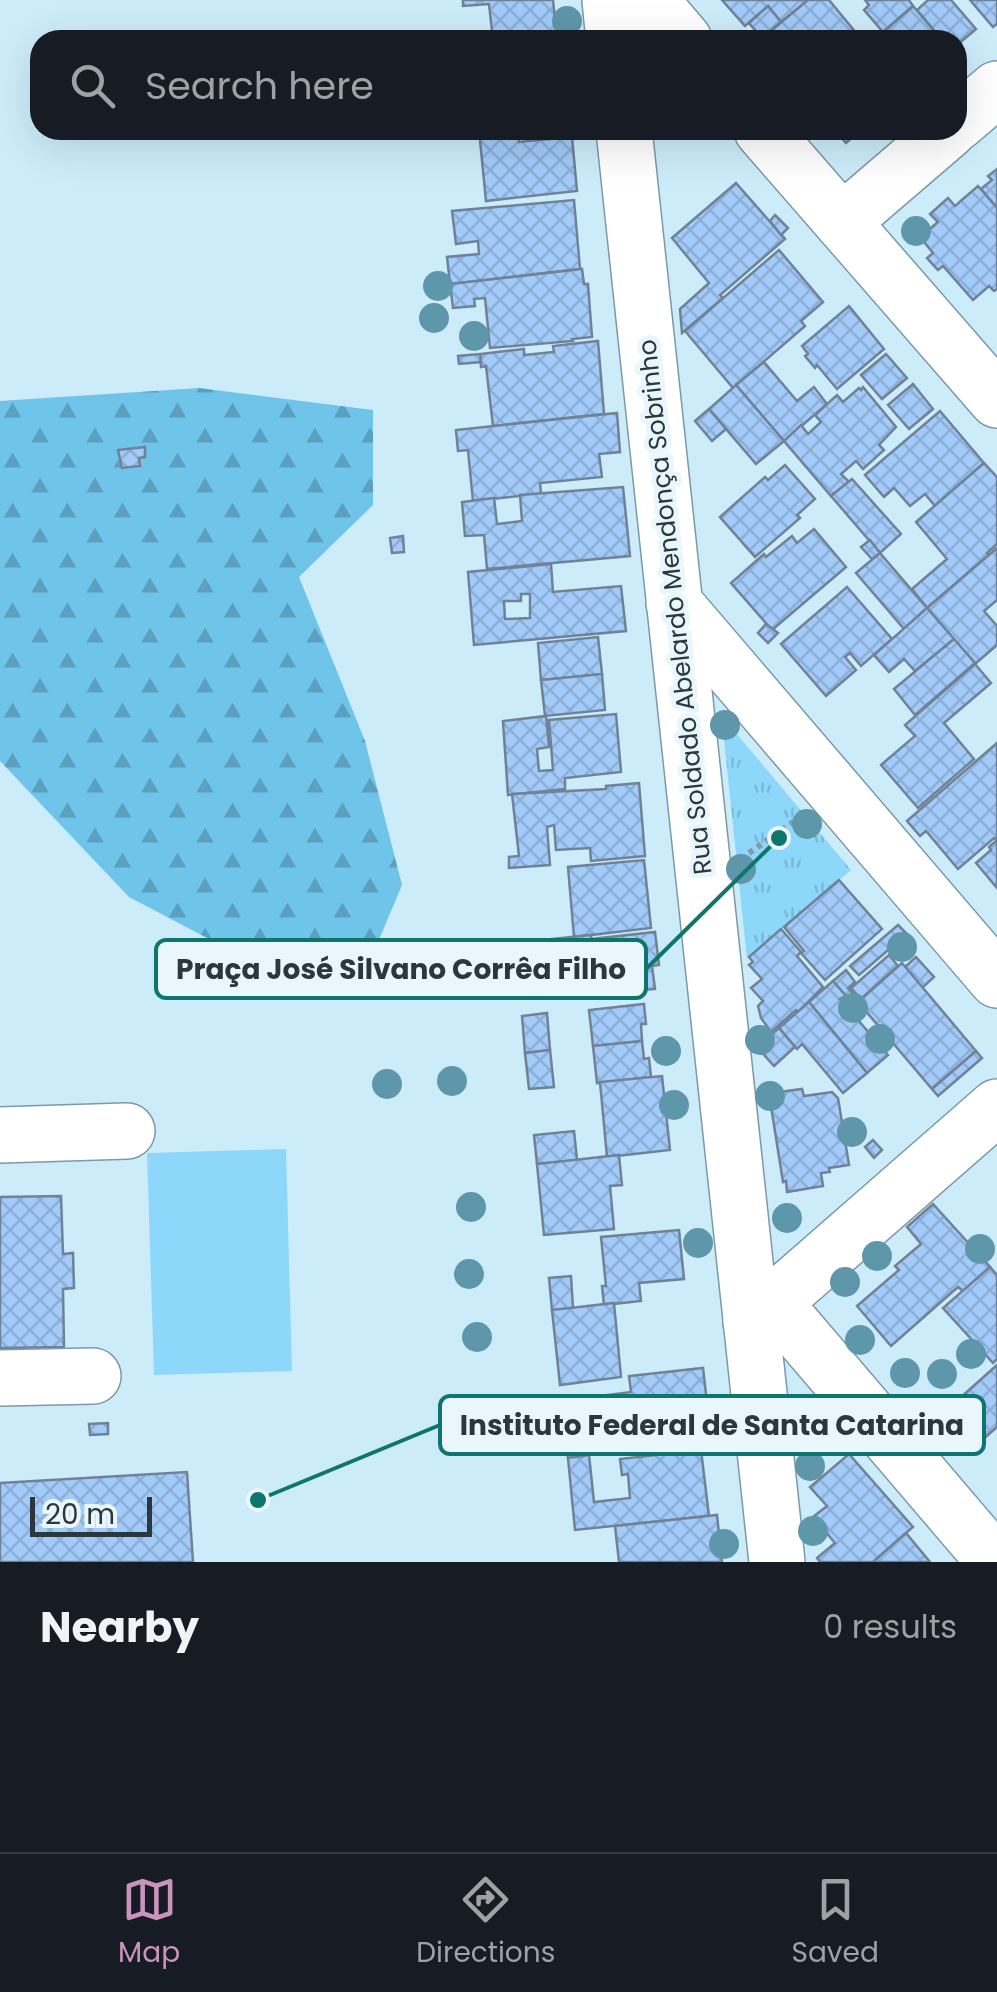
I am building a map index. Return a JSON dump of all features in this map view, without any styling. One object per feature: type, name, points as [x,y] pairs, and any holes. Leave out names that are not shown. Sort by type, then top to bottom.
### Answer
[{"type":"street","points":[[610,0],[613,30]]},
{"type":"street","points":[[650,0],[676,30]]},
{"type":"street","points":[[967,114],[997,88]]},
{"type":"street","name":"Rua Soldado Abelardo Mendonça Sobrinho","points":[[625,140],[674,603],[763,1312],[777,1562]]},
{"type":"street","points":[[771,140],[997,400]]},
{"type":"street","points":[[842,222],[936,140]]},
{"type":"street","points":[[674,603],[997,980]]},
{"type":"street","points":[[995,1562],[763,1312],[997,1106]]},
{"type":"street","points":[[0,1134],[127,1131]]},
{"type":"street","points":[[0,1378],[93,1376]]},
{"type":"path","points":[[746,856],[810,811]]},
{"type":"green space","points":[[199,388],[373,410],[373,505],[299,577],[365,741],[402,885],[373,954],[228,949],[129,897],[0,761],[0,401]]},
{"type":"green space","points":[[722,721],[726,721],[851,870],[747,959]]},
{"type":"green space","points":[[286,1149],[292,1371],[154,1375],[147,1153]]},
{"type":"building","points":[[463,0],[553,0],[556,30],[492,30],[489,4],[463,6]]},
{"type":"building","points":[[722,0],[808,0],[781,22],[768,6],[745,26]]},
{"type":"building","points":[[808,0],[829,0],[854,30],[772,30]]},
{"type":"building","points":[[865,0],[909,0],[913,6],[881,30],[864,10],[869,5]]},
{"type":"building","points":[[928,0],[951,0],[976,29],[967,37],[967,30],[934,30],[917,10]]},
{"type":"building","points":[[970,0],[997,0],[997,24],[993,27]]},
{"type":"building","points":[[768,6],[781,22],[772,30],[755,30],[749,23]]},
{"type":"building","points":[[913,6],[933,30],[885,30]]},
{"type":"building","points":[[480,140],[572,140],[577,191],[486,201]]},
{"type":"building","points":[[997,169],[997,208],[981,189]]},
{"type":"building","points":[[736,183],[785,239],[682,333],[680,309],[709,283],[672,238]]},
{"type":"building","points":[[978,186],[997,208],[997,289],[989,286],[973,300],[943,266],[938,270],[927,258],[933,253],[920,237],[938,222],[930,214],[948,198],[955,206]]},
{"type":"building","points":[[574,200],[580,269],[450,284],[447,257],[479,254],[478,241],[456,244],[452,211]]},
{"type":"building","points":[[775,215],[788,228],[781,235],[770,221]]},
{"type":"building","points":[[779,250],[823,302],[801,321],[805,326],[733,388],[685,331]]},
{"type":"building","points":[[582,269],[584,284],[588,284],[592,337],[490,348],[485,298],[474,299],[475,306],[453,308],[450,284]]},
{"type":"building","points":[[849,306],[884,349],[837,389],[805,356],[808,354],[802,346]]},
{"type":"building","points":[[598,341],[604,414],[493,426],[486,366],[481,367],[480,354],[524,349],[524,355],[554,352],[553,346]]},
{"type":"building","points":[[480,354],[481,362],[459,364],[458,356]]},
{"type":"building","points":[[886,354],[907,378],[882,399],[861,375]]},
{"type":"building","points":[[764,362],[797,401],[814,387],[827,404],[784,441],[736,385]]},
{"type":"building","points":[[913,384],[933,409],[909,429],[888,405]]},
{"type":"building","points":[[736,385],[784,441],[756,464],[709,409]]},
{"type":"building","points":[[863,387],[896,427],[879,445],[884,450],[863,469],[856,461],[841,474],[849,482],[831,496],[784,441],[801,425],[808,434],[821,422],[815,415],[837,395],[843,402]]},
{"type":"building","points":[[709,409],[726,429],[712,441],[695,421]]},
{"type":"building","points":[[940,411],[984,463],[935,506],[925,494],[910,506],[894,488],[884,497],[865,475]]},
{"type":"building","points":[[617,413],[620,452],[599,454],[602,477],[540,483],[538,494],[473,501],[468,450],[458,451],[456,430]]},
{"type":"building","points":[[145,447],[145,457],[139,458],[140,466],[122,468],[118,450]]},
{"type":"building","points":[[984,463],[997,477],[997,544],[927,608],[912,589],[947,559],[916,522]]},
{"type":"building","points":[[785,465],[815,499],[797,515],[800,518],[755,557],[720,517],[765,477],[768,480]]},
{"type":"building","points":[[852,479],[901,534],[880,553],[831,496]]},
{"type":"building","points":[[623,487],[630,556],[487,569],[484,535],[465,536],[462,502],[494,498],[497,524],[522,521],[520,495]]},
{"type":"building","points":[[814,529],[846,567],[772,630],[731,583],[764,554],[766,557],[792,536],[797,543]]},
{"type":"building","points":[[403,536],[404,552],[392,553],[390,538]]},
{"type":"building","points":[[870,540],[880,553],[872,559],[861,547]]},
{"type":"building","points":[[997,548],[997,600],[984,611],[997,626],[997,645],[975,664],[927,608]]},
{"type":"building","points":[[880,553],[927,608],[904,629],[856,573]]},
{"type":"building","points":[[551,564],[553,592],[621,586],[626,631],[474,645],[468,572]],"holes":[[[521,594],[530,594],[530,618],[505,619],[504,601],[521,601]]]},
{"type":"building","points":[[847,587],[892,639],[861,666],[850,653],[845,657],[856,670],[826,696],[781,644]]},
{"type":"building","points":[[927,608],[954,639],[915,671],[904,659],[889,672],[874,655]]},
{"type":"building","points":[[766,624],[778,633],[768,643],[758,633]]},
{"type":"building","points":[[598,637],[602,674],[541,680],[538,643]]},
{"type":"building","points":[[954,639],[975,663],[915,715],[894,689]]},
{"type":"building","points":[[975,664],[991,683],[944,723],[974,759],[918,808],[881,765],[915,736],[905,725]]},
{"type":"building","points":[[602,674],[605,710],[545,716],[541,680]]},
{"type":"building","points":[[616,714],[621,772],[565,778],[565,789],[508,795],[503,721],[546,716],[549,747],[537,749],[539,771],[553,770],[549,720]]},
{"type":"building","points":[[997,743],[997,840],[994,838],[958,869],[926,831],[920,836],[907,821]]},
{"type":"building","points":[[639,783],[645,856],[591,861],[590,848],[556,850],[554,825],[547,827],[550,865],[509,868],[509,857],[519,856],[512,794],[606,789]]},
{"type":"building","points":[[997,840],[997,888],[976,863]]},
{"type":"building","points":[[644,860],[651,928],[574,937],[568,867]]},
{"type":"building","points":[[839,880],[882,929],[825,980],[784,927]]},
{"type":"building","points":[[898,925],[907,934],[859,975],[850,966]]},
{"type":"building","points":[[781,929],[823,987],[771,1032],[761,1018],[758,1006],[763,1001],[751,988],[762,979],[749,965],[753,962],[749,957]]},
{"type":"building","points":[[655,932],[659,965],[652,966],[655,989],[570,998],[567,968],[517,973],[514,943]]},
{"type":"building","points":[[889,955],[898,966],[861,999],[851,988]]},
{"type":"building","points":[[916,957],[934,977],[922,988],[905,967]]},
{"type":"building","points":[[902,963],[976,1051],[932,1089],[858,1002]]},
{"type":"building","points":[[846,970],[855,982],[848,988],[857,998],[852,1003],[833,981]]},
{"type":"building","points":[[833,981],[846,996],[840,999],[888,1055],[867,1073],[809,1002]]},
{"type":"building","points":[[809,1002],[867,1073],[843,1093],[802,1044],[797,1049],[779,1028]]},
{"type":"building","points":[[644,1004],[646,1024],[641,1024],[642,1041],[593,1046],[589,1010]]},
{"type":"building","points":[[547,1013],[550,1050],[525,1053],[522,1016]]},
{"type":"building","points":[[779,1028],[795,1047],[774,1066],[757,1047]]},
{"type":"building","points":[[642,1041],[651,1077],[597,1083],[593,1046]]},
{"type":"building","points":[[550,1050],[554,1087],[529,1089],[525,1053]]},
{"type":"building","points":[[976,1051],[982,1058],[938,1096],[932,1089]]},
{"type":"building","points":[[662,1076],[670,1150],[607,1157],[600,1082]]},
{"type":"building","points":[[802,1089],[804,1096],[832,1092],[838,1098],[849,1165],[821,1173],[823,1186],[787,1192],[770,1100],[781,1099],[779,1092]]},
{"type":"building","points":[[574,1131],[577,1160],[537,1164],[534,1135]]},
{"type":"building","points":[[873,1140],[882,1150],[874,1158],[865,1147]]},
{"type":"building","points":[[619,1155],[622,1185],[610,1186],[614,1229],[544,1235],[537,1164]]},
{"type":"building","points":[[61,1196],[63,1254],[73,1253],[74,1288],[63,1289],[64,1347],[0,1348],[0,1197]]},
{"type":"building","points":[[933,1204],[990,1267],[963,1291],[958,1287],[891,1346],[857,1306],[899,1270],[895,1266],[921,1244],[907,1227]]},
{"type":"building","points":[[679,1230],[684,1279],[639,1283],[641,1301],[604,1305],[601,1237]]},
{"type":"building","points":[[990,1267],[997,1275],[997,1359],[993,1363],[943,1308]]},
{"type":"building","points":[[571,1276],[573,1308],[552,1310],[549,1278]]},
{"type":"building","points":[[614,1303],[621,1377],[560,1385],[552,1310]]},
{"type":"building","points":[[997,1365],[997,1427],[973,1448],[942,1414]]},
{"type":"building","points":[[703,1368],[711,1437],[614,1453],[607,1395],[631,1392],[629,1376]]},
{"type":"building","points":[[108,1423],[108,1434],[90,1435],[89,1424]]},
{"type":"building","points":[[582,1444],[583,1456],[568,1458],[566,1446]]},
{"type":"building","points":[[701,1450],[709,1516],[575,1530],[568,1458],[589,1455],[594,1502],[630,1498],[628,1474],[622,1475],[620,1459]]},
{"type":"building","points":[[849,1454],[913,1527],[873,1562],[820,1562],[817,1558],[835,1543],[813,1517],[827,1506],[810,1487]]},
{"type":"building","points":[[187,1472],[193,1562],[0,1562],[0,1483]]},
{"type":"building","points":[[717,1515],[722,1562],[619,1562],[615,1526]]},
{"type":"building","points":[[906,1533],[930,1562],[873,1562],[899,1539]]},
{"type":"place","name":"Praça José Silvano Corrêa Filho","points":[[779,838]]},
{"type":"place","name":"Instituto Federal de Santa Catarina","points":[[258,1500]]}]
